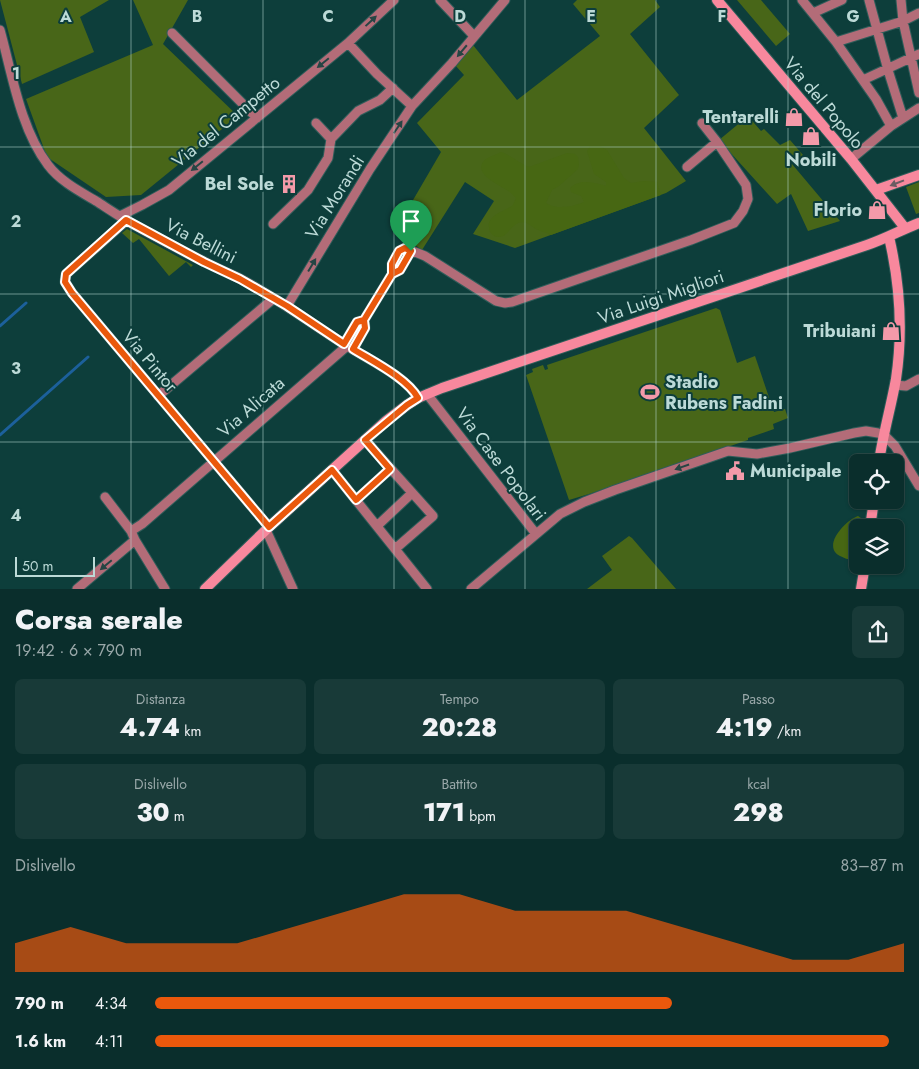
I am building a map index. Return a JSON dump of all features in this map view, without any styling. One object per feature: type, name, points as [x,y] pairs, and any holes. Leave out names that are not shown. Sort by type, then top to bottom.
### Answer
[{"type":"main road","name":"Via del Popolo","points":[[716,0],[876,190],[905,228]]},
{"type":"main road","points":[[876,190],[919,174]]},
{"type":"main road","name":"Via Luigi Migliori","points":[[205,589],[267,529],[365,440],[407,405],[423,396],[889,237],[919,223]]},
{"type":"main road","points":[[880,454],[895,385],[899,349],[900,321],[896,277],[889,237]]},
{"type":"main road","points":[[862,589],[864,574]]},
{"type":"street","name":"Via del Campetto","points":[[123,218],[168,190],[348,42],[394,0]]},
{"type":"street","points":[[348,42],[377,74],[412,106],[452,63],[505,0]]},
{"type":"street","points":[[802,0],[836,42],[876,98],[891,126]]},
{"type":"street","points":[[813,13],[842,0]]},
{"type":"street","points":[[868,0],[903,118]]},
{"type":"street","points":[[900,0],[903,21],[915,56],[919,93]]},
{"type":"street","points":[[442,1],[474,36]]},
{"type":"street","points":[[836,42],[903,21],[919,13]]},
{"type":"street","points":[[0,30],[15,90],[38,151],[48,166],[65,182],[123,218]]},
{"type":"street","points":[[172,33],[257,118]]},
{"type":"street","points":[[863,80],[915,56]]},
{"type":"street","points":[[273,224],[308,190],[328,158],[330,139],[358,111],[380,100],[393,88]]},
{"type":"street","name":"Via Morandi","points":[[287,306],[370,169],[412,106]]},
{"type":"street","points":[[850,159],[891,126],[919,108]]},
{"type":"street","points":[[316,122],[330,139]]},
{"type":"street","points":[[687,167],[717,142],[702,123]]},
{"type":"street","name":"Via Alicata","points":[[131,531],[142,524],[348,346],[357,322],[364,320],[392,274],[400,270],[411,251],[425,256],[496,301],[505,303],[691,240],[734,223],[744,212],[748,199],[746,185],[717,142]]},
{"type":"street","name":"Via Bellini","points":[[123,218],[204,262],[240,279],[287,306],[387,370],[423,396]]},
{"type":"street","name":"Via Pintor","points":[[123,218],[66,274],[65,282],[72,293],[213,461],[267,529],[293,589]]},
{"type":"street","points":[[158,396],[273,299]]},
{"type":"street","points":[[895,385],[906,386],[919,379]]},
{"type":"street","name":"Via Case Popolari","points":[[423,396],[536,534],[471,589]]},
{"type":"street","points":[[536,534],[560,514],[584,502],[728,451],[757,454],[866,431],[884,435],[894,446],[919,486]]},
{"type":"street","points":[[365,440],[433,516],[395,549]]},
{"type":"street","points":[[356,500],[390,469]]},
{"type":"street","points":[[332,470],[427,589]]},
{"type":"street","points":[[377,526],[412,493]]},
{"type":"street","points":[[105,497],[131,531],[164,589]]},
{"type":"street","points":[[77,589],[135,540]]},
{"type":"green space","points":[[0,0],[109,0],[80,17],[94,52],[22,84]]},
{"type":"green space","points":[[133,0],[188,0],[163,44],[238,116],[141,195],[106,197],[47,157],[26,99],[153,45]]},
{"type":"green space","points":[[577,0],[655,0],[660,7],[630,34],[679,95],[644,128],[686,181],[666,193],[515,248],[473,234],[494,201],[465,182],[422,250],[395,231],[441,152],[417,123],[464,75],[455,65],[473,45],[517,100],[600,36],[573,4]]},
{"type":"green space","points":[[737,0],[761,0],[790,34],[776,46]]},
{"type":"green space","points":[[748,116],[761,131],[764,129],[780,145],[790,140],[803,155],[792,164],[840,221],[808,231],[791,194],[777,204],[719,140]]},
{"type":"green space","points":[[590,146],[600,146],[607,150],[624,178],[631,183],[657,182],[661,195],[551,235],[522,222],[516,224],[503,236],[498,237],[492,234],[489,230],[491,219],[513,205],[516,198],[485,176],[481,167],[484,160],[501,152],[529,167],[567,153],[575,154],[578,157],[578,169],[552,190],[546,203],[560,207],[570,206],[584,202],[581,196],[571,192],[570,188],[574,185],[588,182],[606,186],[606,182],[594,174],[587,151]]},
{"type":"green space","points":[[919,182],[919,213],[916,214],[906,187]]},
{"type":"green space","points":[[127,229],[193,265],[191,267],[186,262],[169,276],[139,239],[133,243],[122,233]]},
{"type":"green space","name":"Stadio Rubens Fadini","points":[[716,308],[720,310],[737,363],[755,356],[774,412],[785,409],[788,418],[773,424],[774,429],[748,438],[748,440],[569,500],[526,375],[533,372],[532,369],[543,365],[545,370],[548,369],[547,365]]},
{"type":"green space","points":[[858,516],[862,519],[852,519]]},
{"type":"green space","points":[[849,521],[849,559],[835,552],[833,546],[837,534]]},
{"type":"green space","points":[[629,536],[676,589],[587,589],[612,570],[602,556]]},
{"type":"waterway","points":[[0,326],[26,303]]},
{"type":"waterway","points":[[0,435],[88,357]]},
{"type":"place","name":"Tentarelli","points":[[794,117]]},
{"type":"place","name":"Nobili","points":[[811,136]]},
{"type":"place","name":"Bel Sole","points":[[289,184]]},
{"type":"place","name":"Florio","points":[[877,210]]},
{"type":"place","name":"Tribuiani","points":[[891,331]]},
{"type":"place","name":"Stadio Rubens Fadini","points":[[650,392]]},
{"type":"place","name":"Municipale","points":[[735,471]]},
{"type":"route","points":[[411,251],[400,270],[392,274],[364,320],[357,322],[344,344],[287,306],[240,279],[126,220],[66,274],[65,282],[72,293],[269,527],[332,470],[356,500],[390,469],[365,440],[386,421],[418,398],[414,391],[403,381],[353,349],[365,328],[364,320],[375,303],[392,274],[392,264],[399,251],[405,248],[411,251]]}]
